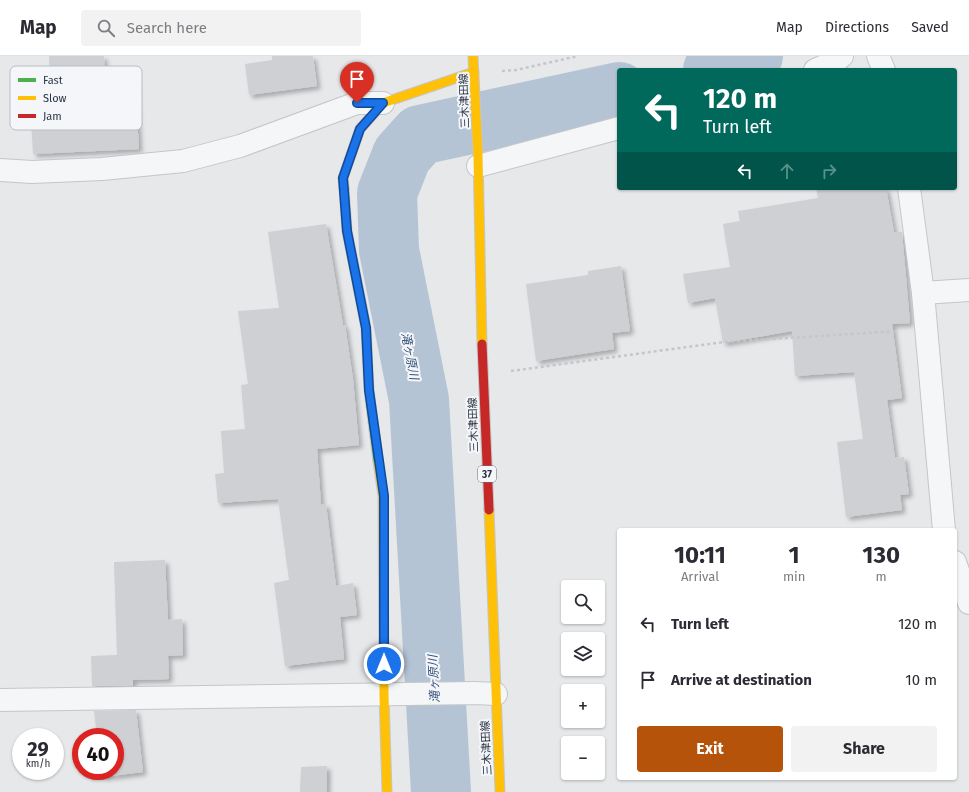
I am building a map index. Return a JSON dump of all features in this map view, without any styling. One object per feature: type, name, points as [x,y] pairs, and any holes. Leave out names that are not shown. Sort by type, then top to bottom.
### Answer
[{"type":"street","name":"三木津田線","points":[[473,56],[478,161],[483,375],[485,693],[500,792]]},
{"type":"street","points":[[820,68],[836,61],[842,56]]},
{"type":"street","points":[[878,56],[883,68]]},
{"type":"street","points":[[0,170],[32,172],[102,169],[184,161],[240,146],[357,103],[383,103],[474,72]]},
{"type":"street","points":[[383,103],[360,129],[343,178],[347,231],[366,328],[369,390],[384,496],[394,695],[387,792]]},
{"type":"street","points":[[478,161],[617,128]]},
{"type":"street","points":[[909,190],[923,293],[944,528]]},
{"type":"street","points":[[923,293],[969,290]]},
{"type":"street","points":[[957,568],[969,603]]},
{"type":"street","points":[[0,700],[485,693]]},
{"type":"path","points":[[474,72],[516,70],[578,56]]},
{"type":"path","points":[[483,375],[724,342],[926,329]]},
{"type":"building","points":[[49,56],[104,56],[104,66],[49,66]]},
{"type":"building","points":[[272,56],[313,56],[317,86],[249,95],[245,64],[272,60]]},
{"type":"building","points":[[32,130],[138,130],[139,149],[33,154]]},
{"type":"building","points":[[816,190],[886,190],[894,232],[902,232],[910,323],[892,324],[902,398],[887,400],[895,458],[904,457],[909,494],[900,495],[902,510],[846,517],[837,442],[863,439],[854,372],[795,376],[792,331],[723,343],[715,298],[688,303],[683,274],[730,267],[723,224],[740,221],[738,211],[818,198]]},
{"type":"building","points":[[326,224],[343,325],[345,325],[353,379],[359,445],[317,449],[321,504],[326,504],[336,586],[353,583],[357,615],[340,617],[344,659],[285,666],[274,583],[289,580],[278,499],[218,503],[215,474],[224,473],[221,431],[245,429],[241,385],[248,384],[238,311],[279,308],[268,232]]},
{"type":"building","points":[[621,266],[630,331],[612,333],[614,349],[536,361],[526,284],[588,275],[588,271]]},
{"type":"building","points":[[165,560],[168,620],[182,619],[183,655],[168,656],[169,679],[133,680],[133,686],[92,686],[91,656],[117,655],[114,562]]},
{"type":"building","points":[[136,710],[143,772],[124,774],[124,728],[96,728],[94,711]]},
{"type":"building","points":[[327,766],[327,792],[300,792],[301,767]]},
{"type":"waterway","name":"滝ヶ原川","points":[[719,68],[753,56]]},
{"type":"waterway","name":"滝ヶ原川","points":[[441,792],[419,400],[389,250],[387,193],[402,155],[420,135],[617,92]]},
{"type":"traffic: fast","points":[[344,188],[347,231],[366,328],[369,390],[378,461]]},
{"type":"traffic: slow","points":[[473,56],[478,156],[482,344]]},
{"type":"traffic: slow","points":[[344,188],[343,178],[360,129],[383,103],[474,72]]},
{"type":"traffic: slow","points":[[378,461],[383,496],[384,695],[387,792]]},
{"type":"traffic: slow","points":[[489,510],[500,792]]},
{"type":"traffic: jam","points":[[482,344],[489,510]]},
{"type":"route","points":[[357,103],[383,103],[360,129],[343,178],[347,231],[366,328],[369,390],[384,496],[384,664]]}]
